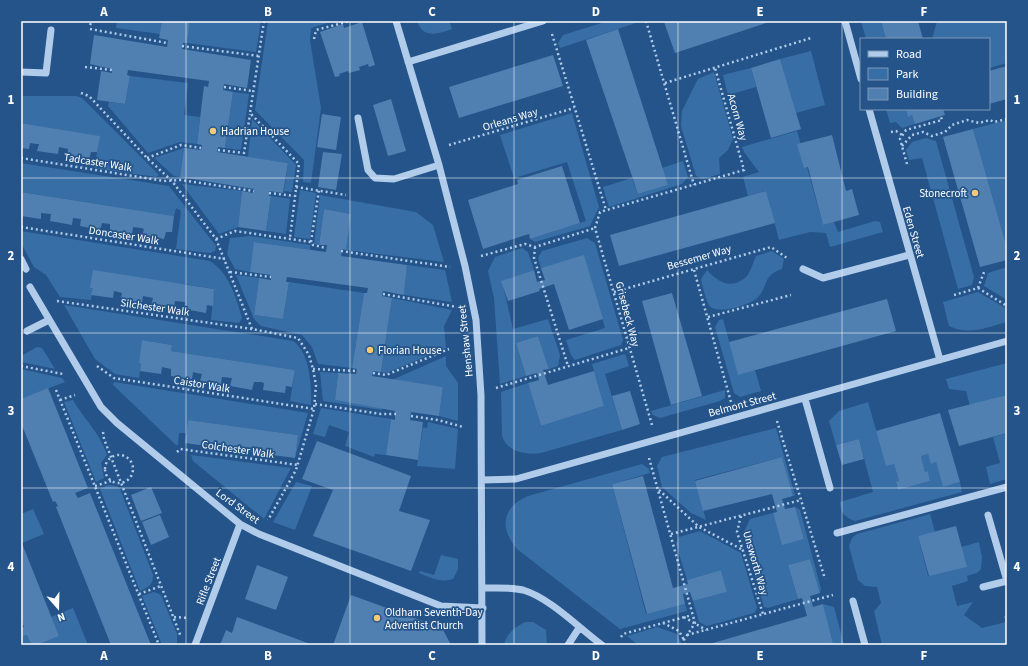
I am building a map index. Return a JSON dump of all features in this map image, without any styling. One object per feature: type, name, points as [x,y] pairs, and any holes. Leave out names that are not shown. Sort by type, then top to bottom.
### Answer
[{"type":"street","name":"Henshaw Street","points":[[396,21],[439,165],[465,266],[476,320],[481,395],[483,588],[482,645]]},
{"type":"street","points":[[408,62],[543,21]]},
{"type":"street","points":[[845,21],[860,75]]},
{"type":"street","points":[[21,72],[46,73],[51,30]]},
{"type":"street","name":"Eden Street","points":[[869,110],[909,255],[940,360]]},
{"type":"street","points":[[358,118],[368,170],[375,178],[394,179],[439,165]]},
{"type":"street","points":[[803,269],[823,278],[909,255]]},
{"type":"street","points":[[21,258],[26,269]]},
{"type":"street","name":"Lord Street","points":[[30,287],[101,407],[240,524],[259,534],[442,606],[483,608]]},
{"type":"street","points":[[27,331],[49,320]]},
{"type":"street","name":"Belmont Street","points":[[482,480],[516,479],[1007,341]]},
{"type":"street","points":[[804,399],[830,488]]},
{"type":"street","points":[[837,533],[1007,487]]},
{"type":"street","points":[[983,587],[1007,581],[988,515]]},
{"type":"street","name":"Rifle Street","points":[[196,645],[240,524]]},
{"type":"street","points":[[483,588],[511,588],[524,591],[548,602],[602,645]]},
{"type":"street","points":[[853,601],[865,645]]},
{"type":"street","points":[[568,645],[579,628]]},
{"type":"path","points":[[90,25],[92,21]]},
{"type":"path","points":[[218,150],[244,153],[264,21]]},
{"type":"path","points":[[314,39],[316,30],[350,21]]},
{"type":"path","points":[[481,256],[524,244],[535,248],[596,228],[600,212],[694,185],[646,21]]},
{"type":"path","points":[[90,29],[167,43]]},
{"type":"path","points":[[552,34],[606,210]]},
{"type":"path","points":[[665,83],[811,38]]},
{"type":"path","points":[[182,46],[259,56]]},
{"type":"path","points":[[84,67],[112,70]]},
{"type":"path","name":"Acorn Way","points":[[694,185],[744,170],[715,68]]},
{"type":"path","points":[[224,87],[253,91]]},
{"type":"path","points":[[81,93],[89,96],[147,158],[172,181],[216,239],[252,329]]},
{"type":"path","name":"Orleans Way","points":[[449,146],[574,108]]},
{"type":"path","points":[[250,113],[299,164],[290,238]]},
{"type":"path","points":[[907,164],[900,139],[902,135],[906,130],[942,120],[941,117]]},
{"type":"path","points":[[902,146],[912,135],[923,132],[932,136],[945,132],[952,125],[968,120],[979,123],[990,120],[994,122],[1007,119]]},
{"type":"path","points":[[896,131],[902,135]]},
{"type":"path","points":[[147,158],[182,145],[202,148]]},
{"type":"path","name":"Tadcaster Walk","points":[[21,158],[172,181],[181,180],[254,191]]},
{"type":"path","points":[[296,187],[346,194]]},
{"type":"path","points":[[311,242],[319,190]]},
{"type":"path","points":[[269,194],[295,196]]},
{"type":"path","name":"Doncaster Walk","points":[[21,226],[225,259]]},
{"type":"path","name":"Grisebeck Way","points":[[596,228],[652,425]]},
{"type":"path","points":[[216,239],[235,231],[290,238],[311,242],[313,245],[326,248]]},
{"type":"path","name":"Bessemer Way","points":[[614,292],[771,247],[787,258]]},
{"type":"path","points":[[535,248],[534,258],[568,366]]},
{"type":"path","points":[[341,251],[450,267]]},
{"type":"path","points":[[694,270],[732,402]]},
{"type":"path","points":[[230,272],[271,277]]},
{"type":"path","points":[[978,288],[984,272]]},
{"type":"path","points":[[954,295],[978,288],[1007,306]]},
{"type":"path","points":[[383,294],[457,307]]},
{"type":"path","points":[[708,317],[791,295]]},
{"type":"path","name":"Silchester Walk","points":[[55,301],[252,329],[298,338],[309,355],[313,368]]},
{"type":"path","points":[[496,388],[629,348]]},
{"type":"path","points":[[373,373],[386,375],[449,349]]},
{"type":"path","name":"Caistor Walk","points":[[91,363],[114,378],[314,409]]},
{"type":"path","points":[[21,366],[64,374]]},
{"type":"path","points":[[259,534],[298,465],[315,404],[316,385],[313,368],[357,371]]},
{"type":"path","points":[[56,390],[159,645]]},
{"type":"path","points":[[60,400],[75,395]]},
{"type":"path","points":[[315,404],[381,414],[396,414]]},
{"type":"path","points":[[410,416],[438,420],[463,427]]},
{"type":"path","points":[[777,421],[825,579]]},
{"type":"path","points":[[102,428],[104,439],[183,643]]},
{"type":"path","name":"Colchester Walk","points":[[177,452],[180,449],[298,465]]},
{"type":"path","points":[[95,486],[111,481],[121,483],[126,481],[132,475],[133,470],[131,462],[120,454],[111,457],[108,460],[105,469],[111,481]]},
{"type":"path","points":[[649,457],[695,623]]},
{"type":"path","points":[[658,490],[699,527],[743,550]]},
{"type":"path","name":"Unsworth Way","points":[[671,534],[801,500]]},
{"type":"path","name":"Unsworth Way","points":[[742,516],[737,532],[763,614]]},
{"type":"path","points":[[139,594],[161,586]]},
{"type":"path","points":[[687,635],[833,595]]},
{"type":"path","points":[[620,636],[692,614]]},
{"type":"path","points":[[173,617],[193,618]]},
{"type":"path","points":[[684,617],[706,630]]},
{"type":"path","points":[[663,623],[680,631],[686,645]]},
{"type":"path","points":[[684,640],[695,623]]},
{"type":"green space","points":[[117,21],[162,21],[160,34],[116,28]]},
{"type":"green space","points":[[190,21],[261,21],[256,52],[187,43]]},
{"type":"green space","points":[[268,21],[334,21],[311,28],[310,40],[321,108],[311,183],[303,182],[304,160],[255,110]]},
{"type":"green space","points":[[417,21],[449,21],[452,29],[432,34],[427,33],[423,31]]},
{"type":"green space","points":[[608,21],[642,21],[560,48],[558,43],[563,35]]},
{"type":"green space","points":[[861,21],[881,21],[886,38],[866,38]]},
{"type":"green space","points":[[937,21],[1007,21],[1007,63],[990,68],[990,38],[932,38]]},
{"type":"green space","points":[[811,51],[825,105],[796,113],[780,59]]},
{"type":"green space","points":[[751,68],[756,87],[728,95],[723,75]]},
{"type":"green space","points":[[714,72],[733,139],[728,150],[719,158],[720,174],[703,179],[696,176],[681,126],[682,111],[698,79]]},
{"type":"green space","points":[[130,76],[188,83],[184,115],[200,117],[197,144],[180,142],[148,153],[108,106],[109,102],[125,104]]},
{"type":"green space","points":[[233,92],[249,94],[241,150],[225,148]]},
{"type":"green space","points":[[21,96],[76,96],[82,98],[159,175],[156,177],[95,168],[99,136],[21,123]]},
{"type":"green space","points":[[886,110],[906,110],[908,116],[912,115],[915,124],[902,128],[896,122],[890,123]]},
{"type":"green space","points":[[572,113],[599,207],[590,226],[535,242],[530,239],[586,221],[567,162],[514,178],[500,135]]},
{"type":"green space","points":[[252,119],[296,165],[292,192],[284,191],[288,163],[248,157]]},
{"type":"green space","points":[[1007,120],[1007,248],[973,129]]},
{"type":"green space","points":[[797,131],[823,225],[834,222],[838,232],[875,221],[880,222],[883,232],[830,247],[826,233],[810,232],[779,240],[766,191],[748,196],[743,177],[759,172],[742,147]]},
{"type":"green space","points":[[926,138],[936,141],[974,277],[972,285],[958,289],[922,158],[909,160],[906,150],[912,142]]},
{"type":"green space","points":[[184,148],[180,177],[174,176],[154,158]]},
{"type":"green space","points":[[683,161],[688,177],[682,184],[609,207],[603,187],[632,178],[638,194],[668,185],[662,168]]},
{"type":"green space","points":[[21,163],[169,186],[216,246],[215,251],[210,253],[176,249],[181,211],[176,208],[174,216],[22,192],[21,194]]},
{"type":"green space","points":[[182,184],[242,191],[238,227],[219,234]]},
{"type":"green space","points":[[300,190],[316,193],[310,239],[294,237]]},
{"type":"green space","points":[[320,195],[416,212],[433,225],[444,262],[346,250],[351,214],[324,209],[319,245],[314,244]]},
{"type":"green space","points":[[271,196],[290,199],[286,234],[266,231]]},
{"type":"green space","points":[[21,231],[210,261],[217,266],[231,286],[242,318],[239,323],[211,320],[214,289],[185,284],[93,288],[91,300],[60,297],[46,275],[34,267],[21,243]]},
{"type":"green space","points":[[250,236],[310,245],[310,250],[255,242],[250,272],[235,269],[227,254],[230,238]]},
{"type":"green space","points":[[587,238],[595,243],[623,340],[621,345],[575,360],[571,355],[566,340],[605,328],[584,256],[541,268],[538,258],[542,251]]},
{"type":"green space","points":[[522,248],[528,252],[534,270],[502,281],[513,329],[548,319],[560,355],[558,366],[549,369],[538,336],[516,343],[526,376],[500,384],[494,298],[488,271],[495,257]]},
{"type":"green space","points":[[772,251],[784,259],[782,269],[768,278],[761,294],[757,298],[747,304],[733,308],[718,310],[709,305],[701,279],[707,270],[711,275],[721,281],[731,284],[736,283],[742,280],[750,272],[756,256]]},
{"type":"green space","points":[[407,265],[445,270],[452,302],[404,295]]},
{"type":"green space","points":[[1007,267],[1007,300],[984,286],[988,273]]},
{"type":"green space","points":[[236,275],[259,278],[254,315],[283,319],[289,282],[364,293],[352,368],[318,364],[312,347],[302,335],[261,326],[254,319]]},
{"type":"green space","points":[[978,292],[1007,309],[1007,322],[978,330],[956,329],[949,326],[943,302]]},
{"type":"green space","points":[[392,298],[452,310],[444,326],[446,348],[386,373],[381,372]]},
{"type":"green space","points":[[64,305],[293,341],[299,346],[303,353],[309,370],[311,405],[290,401],[295,370],[171,351],[172,345],[143,340],[139,363],[141,364],[139,378],[115,374],[95,359]]},
{"type":"green space","points":[[723,319],[738,374],[755,370],[761,391],[740,397],[734,393],[715,327],[719,320]]},
{"type":"green space","points":[[37,347],[42,348],[55,369],[21,362],[21,352],[23,355]]},
{"type":"green space","points":[[625,354],[629,366],[605,374],[622,430],[541,453],[529,454],[518,452],[505,442],[502,436],[501,392],[528,383],[541,426],[604,406],[592,364]]},
{"type":"green space","points":[[446,356],[446,366],[458,383],[458,421],[439,416],[443,387],[392,380]]},
{"type":"green space","points":[[1007,363],[1007,395],[970,406],[966,391],[949,389],[946,379]]},
{"type":"green space","points":[[21,369],[62,378],[65,382],[21,399]]},
{"type":"green space","points":[[320,372],[338,373],[335,400],[382,408],[382,410],[323,401]]},
{"type":"green space","points":[[114,382],[308,413],[294,461],[298,435],[188,420],[186,433],[179,433],[178,445],[176,445],[113,385]]},
{"type":"green space","points":[[725,390],[725,398],[720,401],[660,418],[653,415],[651,411]]},
{"type":"green space","points":[[73,400],[100,439],[107,455],[101,463],[104,478],[96,482],[64,402]]},
{"type":"green space","points":[[868,402],[886,465],[894,464],[899,481],[896,483],[898,490],[930,481],[928,471],[925,472],[921,456],[928,454],[931,463],[936,462],[943,487],[960,482],[962,492],[855,521],[848,518],[842,512],[840,502],[873,492],[859,439],[836,445],[829,421],[839,411]]},
{"type":"green space","points":[[321,408],[391,419],[386,455],[375,454],[374,457],[345,446],[349,432],[329,425],[325,437],[313,434]]},
{"type":"green space","points":[[428,422],[458,429],[455,469],[417,466],[423,427],[427,428]]},
{"type":"green space","points":[[776,428],[795,495],[793,496],[782,457],[695,480],[706,520],[691,513],[662,487],[657,466],[662,457]]},
{"type":"green space","points":[[1005,434],[1007,442],[1007,479],[990,484],[986,467],[1000,463],[993,437]]},
{"type":"green space","points":[[191,455],[291,468],[264,519],[193,461]]},
{"type":"green space","points":[[642,464],[649,469],[650,473],[612,484],[646,614],[685,604],[687,611],[620,629],[517,549],[507,533],[506,519],[508,512],[513,506],[528,496]]},
{"type":"green space","points":[[296,482],[312,486],[295,530],[273,522]]},
{"type":"green space","points":[[108,485],[117,486],[120,489],[153,575],[150,585],[140,591],[100,489]]},
{"type":"green space","points":[[795,507],[800,510],[821,589],[820,593],[810,559],[788,565],[798,599],[768,608],[764,607],[743,534],[750,519],[773,513],[782,544],[804,539]]},
{"type":"green space","points":[[33,509],[44,534],[22,543],[21,514]]},
{"type":"green space","points":[[930,514],[935,532],[918,536],[928,576],[966,567],[961,547],[979,542],[982,557],[981,569],[977,573],[967,576],[968,581],[952,586],[957,606],[973,602],[964,615],[982,628],[1006,622],[1007,645],[882,645],[874,611],[881,603],[877,587],[865,586],[858,580],[849,546],[852,538],[857,534]]},
{"type":"green space","points":[[700,531],[741,553],[757,608],[754,613],[707,626],[699,622],[693,601],[727,592],[721,570],[687,580],[676,544],[679,537]]},
{"type":"green space","points":[[441,555],[458,559],[458,569],[453,579],[440,580],[419,573],[420,571],[434,575]]},
{"type":"green space","points":[[154,592],[161,595],[177,634],[177,645],[162,645],[142,596]]},
{"type":"green space","points":[[823,604],[834,607],[844,645],[826,645],[833,643]]},
{"type":"green space","points":[[73,608],[88,645],[37,645],[59,636],[51,617]]},
{"type":"green space","points":[[525,622],[533,622],[546,630],[547,645],[504,645],[507,637],[512,631]]},
{"type":"green space","points":[[657,627],[677,634],[682,645],[638,645],[627,636]]},
{"type":"green space","points":[[21,630],[23,636],[27,635],[31,645],[21,645]]},
{"type":"building","name":"Hadrian House","points":[[162,21],[190,21],[187,43],[183,43],[182,49],[251,60],[247,88],[224,84],[223,90],[233,92],[225,148],[218,147],[217,152],[288,163],[283,193],[269,191],[269,196],[271,196],[266,231],[238,227],[242,191],[253,193],[254,189],[180,177],[184,148],[201,150],[202,145],[197,144],[204,86],[208,87],[209,81],[128,70],[127,75],[130,76],[125,104],[97,100],[101,71],[112,73],[112,69],[90,64],[94,35],[167,47],[168,40],[159,38]]},
{"type":"building","points":[[772,21],[675,53],[664,22]]},
{"type":"building","points":[[881,21],[918,21],[923,38],[886,38]]},
{"type":"building","points":[[362,22],[375,65],[369,67],[368,64],[359,67],[360,70],[349,73],[348,71],[335,77],[320,32],[343,24],[344,28]]},
{"type":"building","points":[[618,29],[668,185],[638,194],[586,40]]},
{"type":"building","points":[[553,55],[563,86],[459,118],[449,87]]},
{"type":"building","points":[[780,59],[801,129],[771,138],[751,68]]},
{"type":"building","points":[[1007,66],[1007,99],[990,104],[990,71]]},
{"type":"building","points":[[391,99],[406,151],[388,156],[373,105]]},
{"type":"building","points":[[906,110],[943,110],[945,115],[915,124],[912,115],[908,117]]},
{"type":"building","points":[[322,114],[341,117],[336,150],[317,147]]},
{"type":"building","points":[[21,123],[100,136],[97,152],[91,152],[89,160],[67,156],[68,149],[59,147],[58,154],[37,151],[39,144],[30,143],[29,149],[21,148]]},
{"type":"building","name":"Stonecroft","points":[[973,129],[1007,248],[1007,260],[980,267],[943,137]]},
{"type":"building","points":[[832,135],[846,191],[852,189],[859,215],[823,225],[808,167],[804,168],[797,144]]},
{"type":"building","points":[[323,152],[342,154],[336,190],[318,187]]},
{"type":"building","points":[[562,166],[580,223],[530,239],[529,234],[483,249],[468,200],[518,184],[517,180]]},
{"type":"building","points":[[766,191],[775,223],[619,266],[610,235]]},
{"type":"building","points":[[21,192],[174,216],[172,232],[166,232],[164,239],[142,236],[144,229],[141,228],[133,227],[132,235],[110,232],[110,224],[102,223],[100,230],[80,226],[81,219],[73,218],[72,225],[50,221],[51,214],[41,213],[41,219],[21,216]]},
{"type":"building","name":"Florian House","points":[[324,209],[351,214],[346,250],[342,249],[341,256],[407,265],[404,295],[383,291],[382,296],[392,298],[381,372],[373,371],[372,376],[443,387],[439,416],[411,412],[410,420],[423,422],[418,460],[386,455],[391,419],[395,420],[395,411],[335,400],[338,373],[356,374],[357,369],[352,368],[364,293],[367,293],[368,288],[287,277],[286,282],[289,282],[283,319],[254,315],[259,278],[271,280],[271,275],[250,272],[254,242],[326,252],[327,245],[319,245]]},
{"type":"building","points":[[584,255],[603,319],[569,330],[554,284],[539,289],[540,291],[508,301],[501,281],[534,270],[537,282],[545,280],[541,268]]},
{"type":"building","points":[[93,270],[214,289],[213,306],[207,305],[206,313],[184,309],[185,302],[175,301],[174,308],[151,305],[153,298],[143,296],[142,303],[121,300],[122,293],[114,291],[113,298],[91,295],[93,288],[90,288]]},
{"type":"building","points":[[672,293],[702,396],[671,405],[642,301]]},
{"type":"building","points":[[887,299],[896,331],[738,375],[729,342]]},
{"type":"building","points":[[538,336],[549,369],[543,370],[548,385],[594,371],[604,406],[541,426],[528,383],[539,380],[537,373],[526,376],[516,343]]},
{"type":"building","points":[[142,340],[172,345],[171,351],[295,370],[292,387],[286,386],[285,393],[263,390],[264,383],[254,382],[252,390],[230,386],[232,378],[222,377],[221,384],[200,381],[202,374],[193,372],[192,379],[171,376],[171,369],[162,367],[161,374],[140,371],[141,364],[139,363]]},
{"type":"building","points":[[48,388],[88,488],[75,493],[78,498],[90,493],[151,645],[111,645],[56,507],[58,506],[55,501],[53,502],[21,423],[21,399]]},
{"type":"building","points":[[630,391],[640,424],[622,430],[612,396]]},
{"type":"building","points":[[1007,395],[1007,433],[959,446],[948,410]]},
{"type":"building","points":[[940,413],[960,482],[943,487],[936,462],[931,464],[928,454],[921,456],[925,472],[928,471],[930,481],[898,490],[896,482],[899,481],[894,464],[886,466],[876,431]]},
{"type":"building","points":[[188,420],[298,435],[295,458],[185,443]]},
{"type":"building","points":[[859,439],[864,459],[842,465],[836,445]]},
{"type":"building","points":[[317,441],[411,476],[399,511],[430,520],[411,571],[313,536],[333,490],[302,479]]},
{"type":"building","points":[[782,457],[793,496],[782,499],[785,509],[795,507],[804,539],[782,545],[773,513],[777,512],[772,494],[703,511],[695,481]]},
{"type":"building","points":[[643,476],[673,588],[688,584],[687,580],[721,570],[727,592],[693,601],[690,592],[683,594],[685,604],[647,614],[612,484]]},
{"type":"building","points":[[151,487],[162,513],[141,521],[131,495]]},
{"type":"building","points":[[160,515],[169,537],[151,545],[142,522]]},
{"type":"building","points":[[956,526],[967,567],[929,576],[918,536]]},
{"type":"building","points":[[21,541],[59,636],[37,645],[31,645],[27,635],[23,636],[21,630],[21,628],[24,627],[21,619]]},
{"type":"building","points":[[810,559],[820,593],[810,596],[813,607],[823,604],[833,643],[826,645],[706,645],[807,616],[802,598],[798,599],[788,565]]},
{"type":"building","points":[[257,565],[288,577],[276,610],[245,599]]},
{"type":"building","points":[[351,595],[442,628],[451,645],[333,645]]},
{"type":"building","points":[[1007,615],[1007,625],[1004,616]]},
{"type":"building","points":[[237,617],[313,645],[220,645],[226,630],[232,633]]},
{"type":"place","name":"Hadrian House","points":[[213,131]]},
{"type":"place","name":"Stonecroft","points":[[975,193]]},
{"type":"place","name":"Florian House","points":[[370,350]]},
{"type":"place","name":"Oldham Seventh-Day Adventist Church","points":[[377,618]]}]
